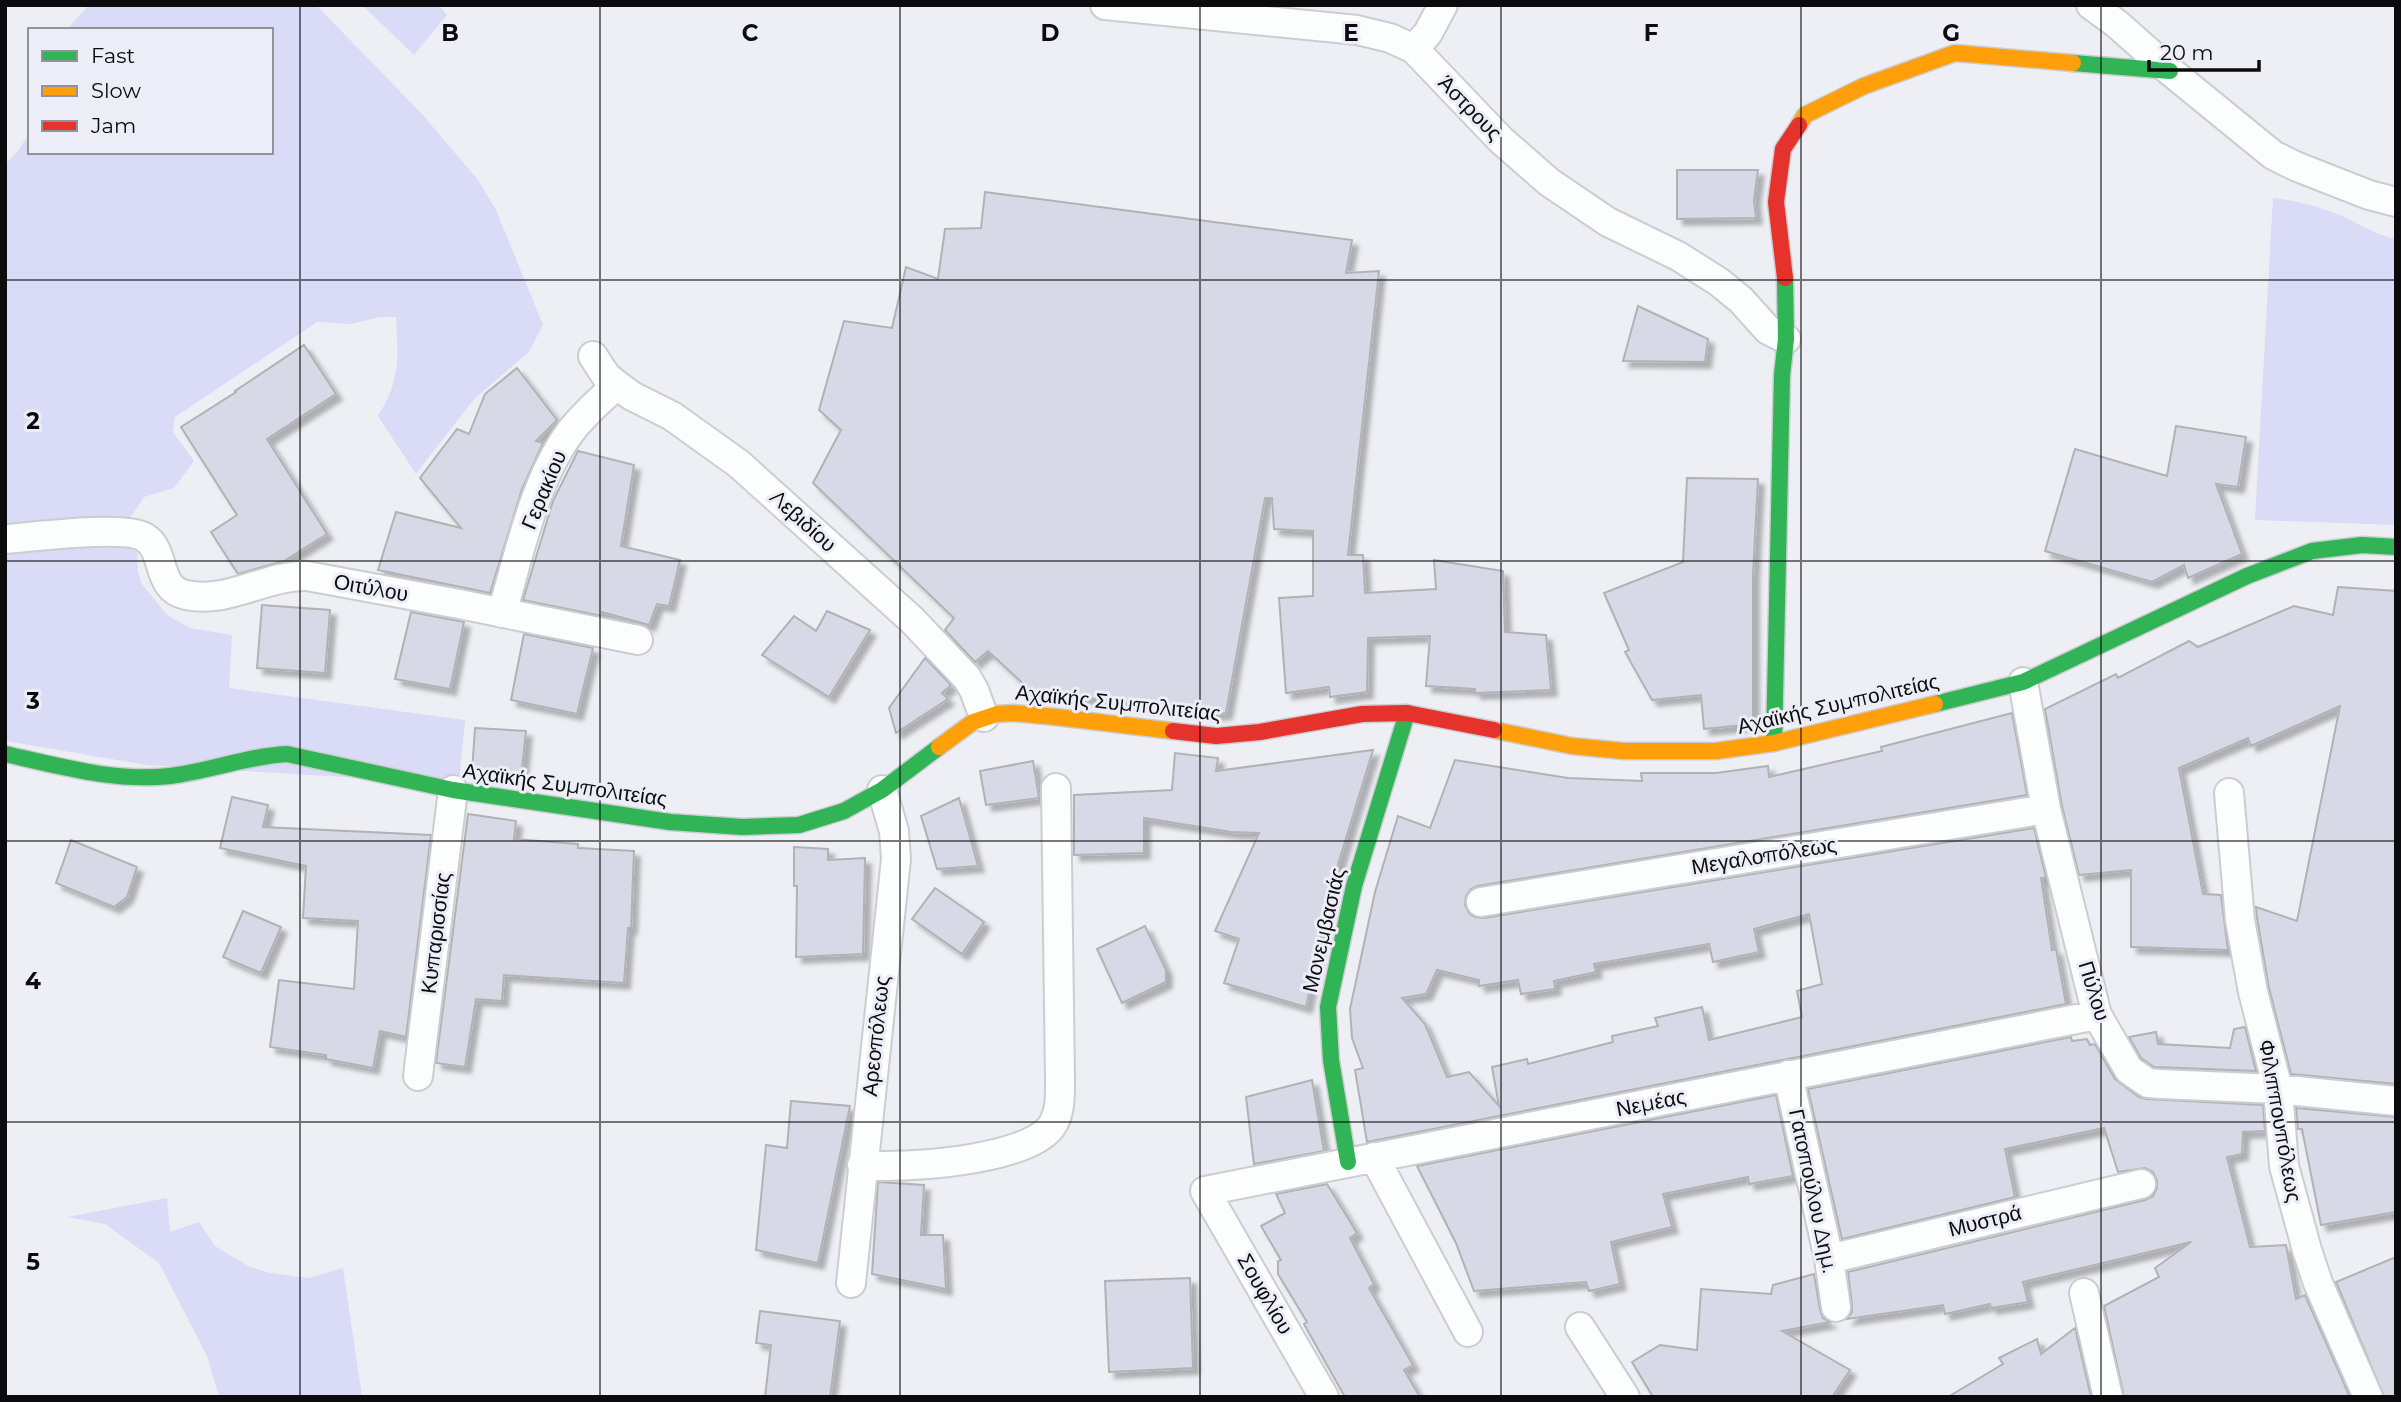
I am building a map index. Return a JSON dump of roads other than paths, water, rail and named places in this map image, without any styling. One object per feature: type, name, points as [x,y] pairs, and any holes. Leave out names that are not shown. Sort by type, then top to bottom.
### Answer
[{"type":"street","name":"Άστρους","points":[[1105,5],[1357,30],[1390,38],[1414,49],[1501,140],[1549,181],[1608,222],[1678,256],[1719,282],[1741,300],[1768,330],[1786,339]]},
{"type":"street","points":[[1414,49],[1443,5]]},
{"type":"street","points":[[2091,5],[2273,155],[2343,185],[2396,202]]},
{"type":"street","points":[[1774,743],[1782,375],[1786,339],[1785,264],[1776,202],[1783,149],[1805,115],[1864,86],[1955,53],[2170,71]]},
{"type":"street","name":"Λεβιδίου","points":[[593,356],[606,376],[617,385],[632,396],[672,416],[739,464],[912,620],[967,678],[984,717]]},
{"type":"street","name":"Γερακίου","points":[[502,613],[528,525],[554,460],[571,431],[617,385]]},
{"type":"street","name":"Οιτύλου","points":[[5,539],[105,533],[137,534],[153,545],[168,583],[185,595],[220,596],[285,578],[307,576],[638,640]]},
{"type":"street","name":"Αχαϊκής Συμπολιτείας","points":[[5,754],[97,774],[134,777],[174,775],[287,754],[453,790],[670,822],[741,827],[799,825],[844,811],[882,790],[956,734],[984,717],[1013,713],[1216,736],[1260,732],[1362,714],[1407,713],[1572,746],[1623,751],[1716,751],[1774,743],[2023,682],[2248,576],[2312,551],[2362,545],[2396,547]]},
{"type":"street","name":"Πύλου","points":[[2023,682],[2046,809],[2098,1015],[2129,1070],[2148,1083],[2278,1089],[2396,1101]]},
{"type":"street","name":"Μονεμβασιάς","points":[[1361,1160],[1331,1060],[1328,1007],[1354,886],[1407,713]]},
{"type":"street","points":[[862,1165],[915,1165],[1014,1149],[1044,1134],[1055,1120],[1060,1092],[1056,788]]},
{"type":"street","name":"Κυπαρισσίας","points":[[418,1076],[453,790]]},
{"type":"street","name":"Αρεοπόλεως","points":[[851,1283],[896,859],[894,831],[882,790]]},
{"type":"street","name":"Φιλιππουπόλεως","points":[[2229,793],[2244,946],[2278,1089],[2284,1166],[2307,1250],[2368,1397]]},
{"type":"street","name":"Μεγαλοπόλεως","points":[[1481,902],[2046,809]]},
{"type":"street","name":"Νεμέας","points":[[1205,1191],[2098,1015]]},
{"type":"street","name":"Γατοπούλου Δημ.","points":[[1788,1075],[1829,1259],[1836,1307]]},
{"type":"street","points":[[1361,1160],[1468,1332]]},
{"type":"street","name":"Μυστρά","points":[[1829,1259],[2141,1184]]},
{"type":"street","name":"Σουφλίου","points":[[1205,1191],[1324,1397]]},
{"type":"street","points":[[2084,1293],[2108,1397]]},
{"type":"street","points":[[1580,1327],[1625,1397]]}]
